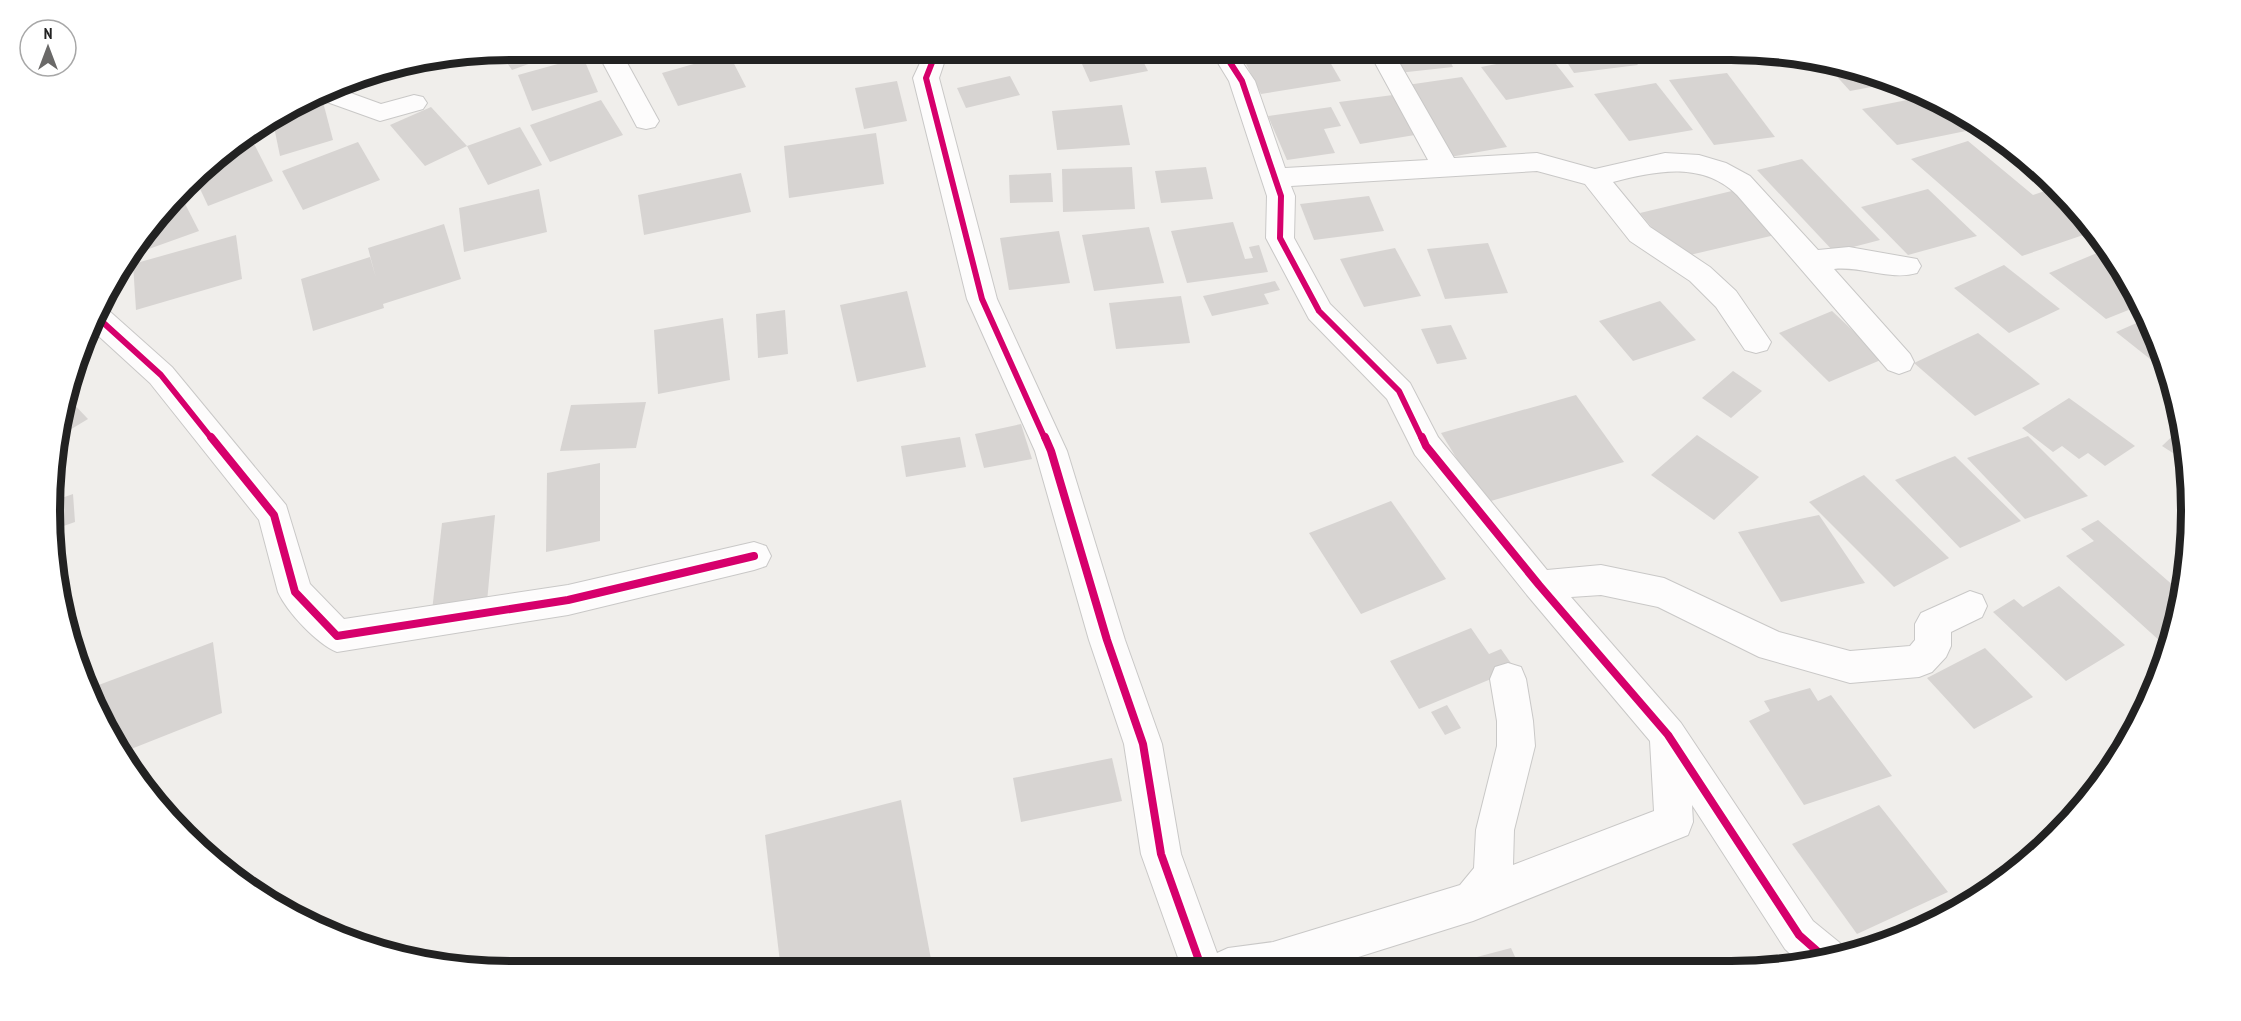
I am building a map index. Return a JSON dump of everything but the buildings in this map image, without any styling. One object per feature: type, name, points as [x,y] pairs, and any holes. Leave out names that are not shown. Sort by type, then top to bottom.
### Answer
[{"type":"street","points":[[613,60],[646,121]]},
{"type":"street","points":[[934,60],[927,78],[982,298],[1051,450],[1107,640],[1143,744],[1161,854],[1199,961]]},
{"type":"street","points":[[1228,60],[1242,81],[1281,196],[1280,238],[1318,311],[1399,391],[1426,446],[1539,585],[1668,735],[1799,935],[1818,952]]},
{"type":"street","points":[[1386,60],[1446,168]]},
{"type":"street","points":[[334,96],[380,113],[414,103]]},
{"type":"street","points":[[1275,178],[1538,162],[1595,178],[1657,162],[1700,162],[1735,178],[1758,200],[1899,362]]},
{"type":"street","points":[[1595,178],[1640,234],[1700,274],[1726,299],[1756,342]]},
{"type":"street","points":[[1812,261],[1849,257],[1907,266]]},
{"type":"street","points":[[101,321],[160,375],[274,515],[295,592],[337,636],[568,600],[754,556]]},
{"type":"street","points":[[1539,585],[1600,580],[1664,593],[1772,646],[1850,668],[1918,661],[1933,646],[1933,624],[1970,606]]},
{"type":"street","points":[[1473,901],[1493,875],[1495,830],[1509,766],[1516,746],[1515,721],[1508,679]]},
{"type":"street","points":[[1279,961],[1473,901],[1674,822],[1668,735]]},
{"type":"cycle path","points":[[933,60],[926,78],[982,299],[1051,451],[1107,640],[1143,744],[1161,854],[1199,961]]},
{"type":"cycle path","points":[[1228,60],[1242,81],[1281,196],[1280,238],[1319,311],[1399,391],[1426,446],[1539,585],[1668,735],[1799,935],[1818,952]]},
{"type":"cycle path","points":[[102,321],[161,375],[274,515],[295,592],[337,636],[568,600],[754,556]]}]
